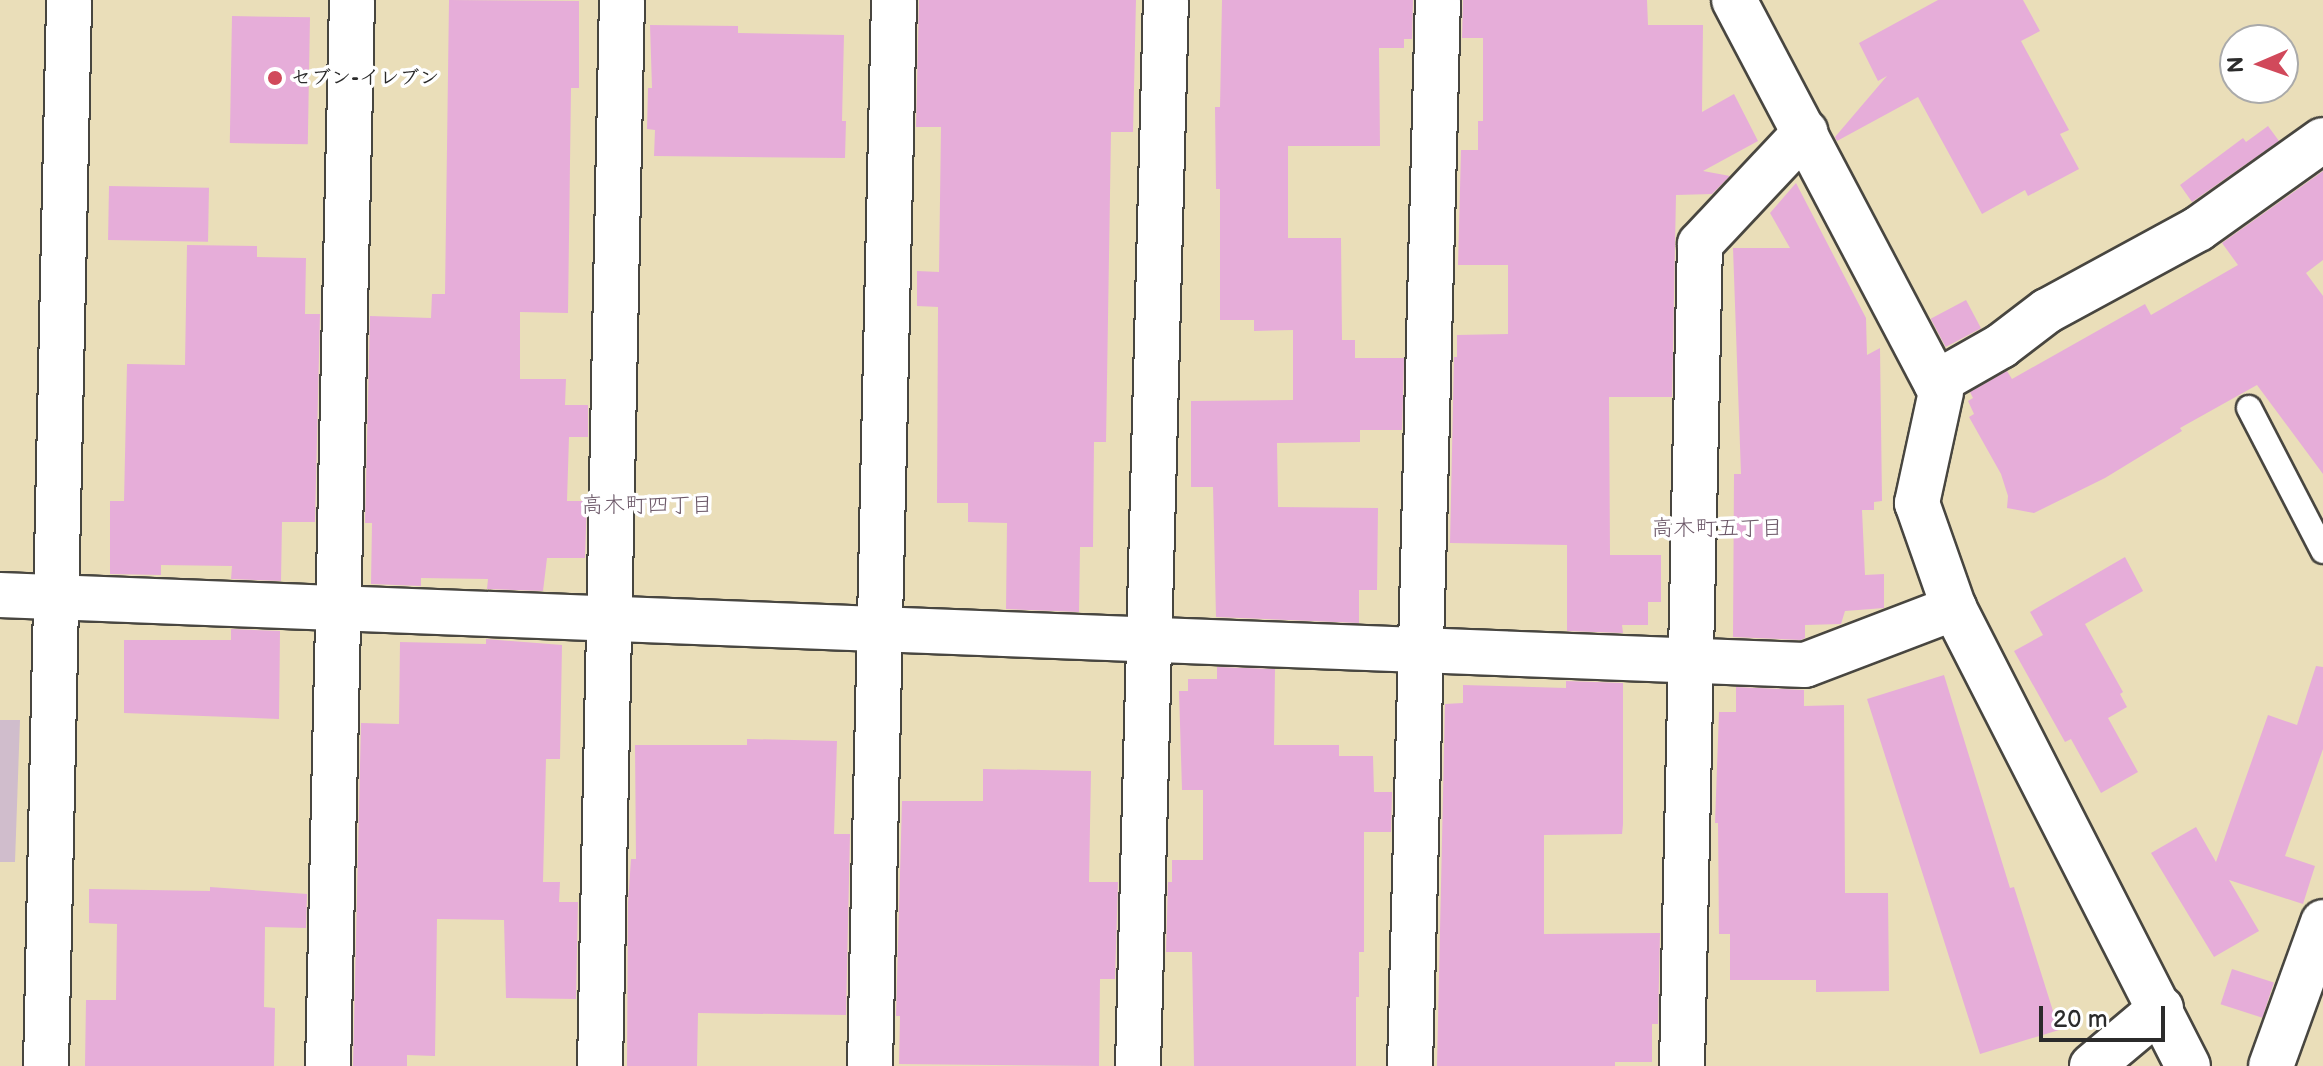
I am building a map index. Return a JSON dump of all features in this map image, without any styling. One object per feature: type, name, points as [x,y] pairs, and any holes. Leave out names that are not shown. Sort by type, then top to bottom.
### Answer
[{"type":"street","points":[[46,1066],[69,0]]},
{"type":"street","points":[[328,1066],[352,0]]},
{"type":"street","points":[[600,1066],[622,0]]},
{"type":"street","points":[[870,1066],[894,0]]},
{"type":"street","points":[[1138,1066],[1166,0]]},
{"type":"street","points":[[1410,1066],[1438,0]]},
{"type":"street","points":[[1734,0],[1941,392],[1917,503],[1954,608],[2188,1066]]},
{"type":"street","points":[[1682,1066],[1700,244],[1805,132]]},
{"type":"street","points":[[1936,383],[2001,346],[2047,311],[2198,229],[2323,140]]},
{"type":"street","points":[[0,595],[1689,663],[1805,665],[1954,608]]},
{"type":"street","points":[[2271,1066],[2323,922]]},
{"type":"street","points":[[2092,1066],[2161,1008]]},
{"type":"lane","points":[[2249,408],[2323,551]]},
{"type":"shaded area","points":[[0,720],[20,720],[15,862],[0,862]]},
{"type":"building","points":[[449,0],[579,1],[579,88],[571,88],[568,313],[520,312],[520,379],[566,379],[565,405],[588,405],[588,437],[569,437],[567,501],[587,501],[585,558],[547,558],[543,591],[487,589],[488,579],[421,578],[421,586],[371,584],[372,523],[365,523],[370,316],[431,318],[432,294],[445,294]]},
{"type":"building","points":[[919,0],[1136,0],[1133,132],[1111,132],[1106,442],[1094,442],[1093,547],[1080,547],[1079,612],[1006,609],[1007,523],[968,522],[968,503],[937,503],[938,307],[917,306],[917,271],[939,272],[941,127],[916,127]]},
{"type":"building","points":[[1222,0],[1413,0],[1412,39],[1404,39],[1404,48],[1379,48],[1380,146],[1288,146],[1288,238],[1341,238],[1342,340],[1355,340],[1355,358],[1404,358],[1402,430],[1360,430],[1360,442],[1277,443],[1278,507],[1378,508],[1377,590],[1359,590],[1359,623],[1216,617],[1213,487],[1191,487],[1191,401],[1293,400],[1293,330],[1254,331],[1254,320],[1220,320],[1220,189],[1216,189],[1215,107],[1220,107]]},
{"type":"building","points":[[1463,0],[1647,0],[1648,25],[1703,25],[1702,112],[1734,94],[1758,141],[1703,171],[1730,176],[1712,194],[1676,195],[1672,397],[1609,397],[1610,555],[1661,555],[1661,602],[1648,602],[1648,625],[1622,625],[1623,633],[1567,631],[1567,545],[1450,543],[1457,335],[1508,334],[1508,265],[1458,265],[1461,150],[1478,150],[1478,121],[1483,121],[1483,38],[1462,38]]},
{"type":"building","points":[[1938,0],[2023,0],[2040,31],[2021,41],[2069,130],[2060,134],[2079,169],[2028,196],[2025,190],[1982,214],[1918,97],[1837,141],[1835,137],[1887,76],[1878,81],[1859,43]]},
{"type":"building","points":[[232,16],[310,17],[308,144],[230,143]]},
{"type":"building","points":[[650,25],[738,26],[738,33],[844,35],[842,121],[846,121],[845,158],[654,156],[655,130],[647,129],[648,88],[652,88]]},
{"type":"building","points":[[2268,126],[2279,141],[2192,202],[2180,185],[2243,138],[2246,142]]},
{"type":"building","points":[[2323,171],[2323,260],[2306,273],[2323,296],[2323,474],[2257,385],[2180,428],[2182,431],[2105,478],[2034,513],[2007,508],[2008,496],[2001,474],[1969,417],[1974,414],[1968,401],[1973,398],[1970,392],[2007,371],[2012,379],[2145,304],[2151,315],[2238,265],[2222,243]]},
{"type":"building","points":[[1796,183],[1866,318],[1867,355],[1880,348],[1882,501],[1874,502],[1874,510],[1862,510],[1865,575],[1884,574],[1884,608],[1845,611],[1841,624],[1805,625],[1805,638],[1801,640],[1733,637],[1734,474],[1741,474],[1733,248],[1790,248],[1770,213]]},
{"type":"building","points":[[109,186],[209,188],[208,242],[108,240]]},
{"type":"building","points":[[187,245],[257,246],[257,257],[306,258],[305,314],[320,314],[315,522],[282,522],[281,581],[231,579],[232,566],[161,565],[161,575],[110,574],[110,501],[124,501],[127,364],[185,365]]},
{"type":"building","points":[[1966,300],[1981,328],[1946,347],[1931,319]]},
{"type":"building","points":[[2125,557],[2143,591],[2085,624],[2123,692],[2120,694],[2127,707],[2108,718],[2138,772],[2101,793],[2071,739],[2065,742],[2014,651],[2043,635],[2030,612]]},
{"type":"building","points":[[231,629],[280,631],[279,719],[124,713],[124,640],[231,640]]},
{"type":"building","points":[[486,639],[562,645],[560,759],[546,759],[543,882],[560,882],[559,902],[578,902],[576,999],[506,998],[504,920],[437,919],[435,1056],[407,1055],[407,1066],[353,1066],[361,723],[399,724],[400,642],[486,644]]},
{"type":"building","points":[[2316,666],[2323,667],[2323,749],[2285,856],[2315,866],[2303,904],[2229,880],[2259,931],[2214,957],[2151,853],[2196,827],[2216,862],[2268,715],[2297,725]]},
{"type":"building","points":[[1217,667],[1275,669],[1274,745],[1339,745],[1339,756],[1373,756],[1374,792],[1392,792],[1391,832],[1364,832],[1364,952],[1359,952],[1356,1066],[1194,1066],[1192,952],[1166,952],[1168,882],[1172,882],[1172,860],[1203,860],[1203,790],[1182,790],[1179,691],[1188,691],[1188,679],[1217,679]]},
{"type":"building","points":[[1944,675],[2010,888],[2014,887],[2059,1030],[1980,1054],[1867,699]]},
{"type":"building","points":[[1566,681],[1623,683],[1623,824],[1622,834],[1544,835],[1544,934],[1660,933],[1658,1024],[1652,1024],[1652,1062],[1615,1062],[1615,1066],[1437,1066],[1445,704],[1463,703],[1463,685],[1566,688]]},
{"type":"building","points":[[1736,687],[1804,690],[1804,706],[1844,705],[1845,893],[1888,893],[1889,991],[1816,992],[1816,980],[1730,980],[1730,934],[1719,934],[1718,823],[1715,823],[1719,712],[1736,712]]},
{"type":"building","points":[[747,739],[837,741],[834,834],[850,834],[846,1015],[698,1013],[697,1066],[627,1066],[628,903],[631,859],[636,859],[635,745],[747,745]]},
{"type":"building","points":[[983,769],[1091,771],[1089,882],[1118,882],[1115,979],[1100,979],[1099,1066],[899,1064],[900,1016],[896,1016],[902,801],[983,801]]},
{"type":"building","points":[[210,887],[307,894],[306,928],[265,927],[264,1007],[275,1008],[274,1066],[85,1066],[86,1000],[116,1000],[117,924],[89,923],[89,889],[210,891]]},
{"type":"building","points":[[2232,969],[2274,983],[2262,1018],[2221,1004]]},
{"type":"place","name":"セブン-イレブン","points":[[275,78]]},
{"type":"district","name":"高木町四丁目","points":[[647,506]]},
{"type":"district","name":"高木町五丁目","points":[[1717,529]]}]
